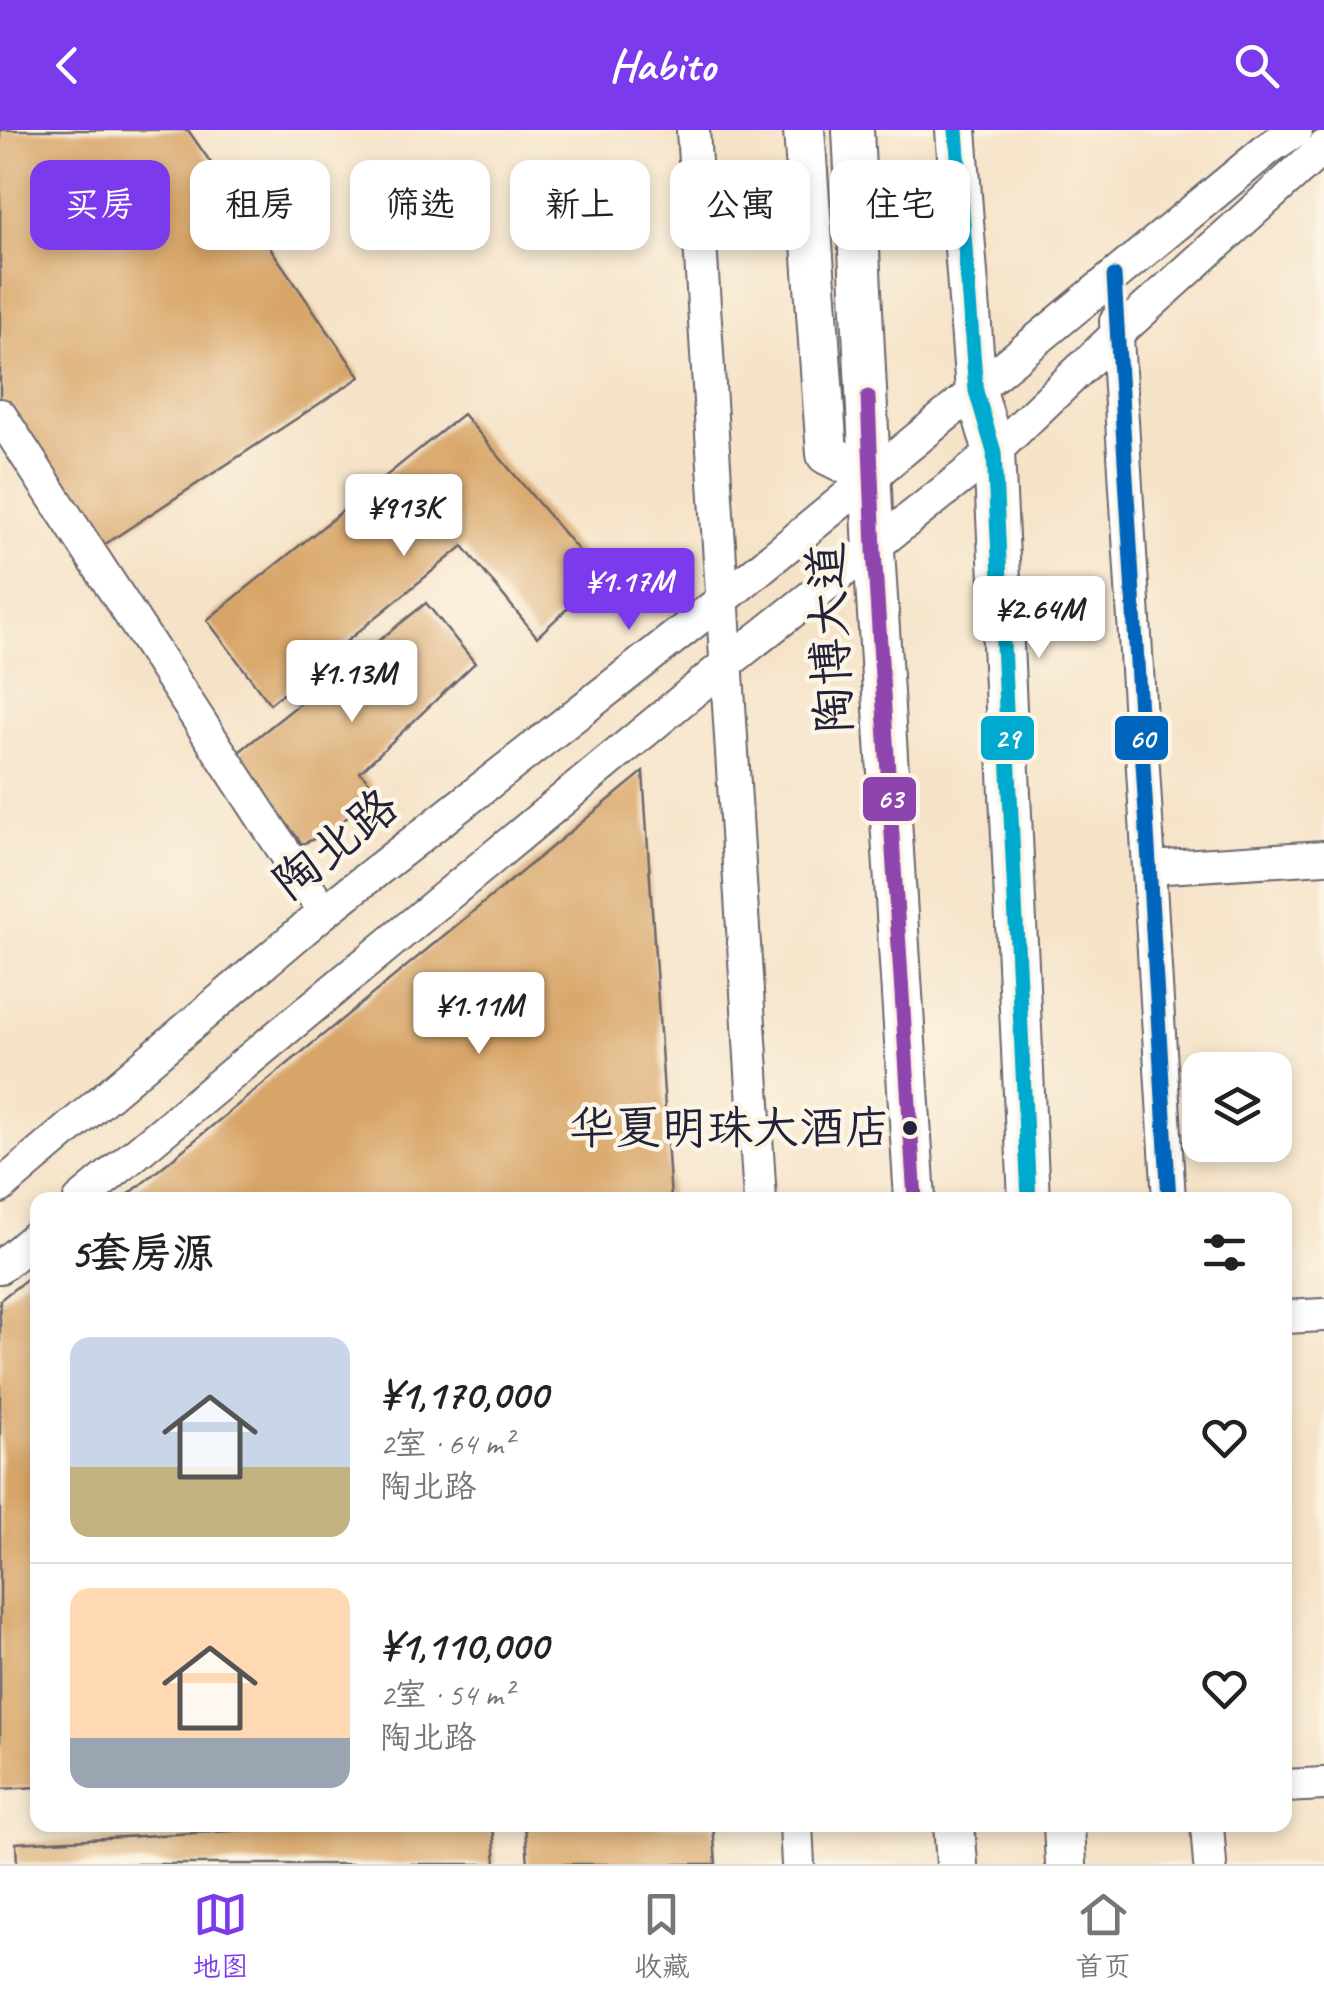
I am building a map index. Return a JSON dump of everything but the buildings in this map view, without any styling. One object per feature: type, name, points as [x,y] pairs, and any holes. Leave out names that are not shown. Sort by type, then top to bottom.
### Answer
[{"type":"main road","points":[[804,130],[827,454],[872,476]]},
{"type":"main road","name":"陶博大道","points":[[853,130],[874,550],[914,1192]]},
{"type":"main road","points":[[956,130],[976,391],[994,452],[1029,1192]]},
{"type":"main road","points":[[955,1832],[957,1864]]},
{"type":"main road","points":[[1064,1832],[1066,1864]]},
{"type":"street","points":[[693,130],[759,1192]]},
{"type":"street","name":"陶北路","points":[[0,1187],[324,912],[722,600],[1268,148],[1296,130]]},
{"type":"street","points":[[90,1192],[726,664],[994,452],[1116,335],[1324,147]]},
{"type":"street","points":[[1114,276],[1169,1192]]},
{"type":"street","points":[[0,415],[324,912]]},
{"type":"street","points":[[1150,868],[1324,857]]},
{"type":"street","points":[[0,1266],[30,1242]]},
{"type":"street","points":[[1292,1317],[1324,1315]]},
{"type":"street","points":[[1292,1786],[1324,1784]]},
{"type":"street","points":[[796,1832],[798,1864]]},
{"type":"street","points":[[1208,1832],[1210,1864]]},
{"type":"transit line","name":"29","points":[[956,130],[976,391],[994,452],[1029,1192]]},
{"type":"transit line","name":"60","points":[[1114,276],[1169,1192]]},
{"type":"transit line","name":"63","points":[[868,397],[914,1192]]},
{"type":"place","name":"华夏明珠大酒店","points":[[910,1128]]}]
